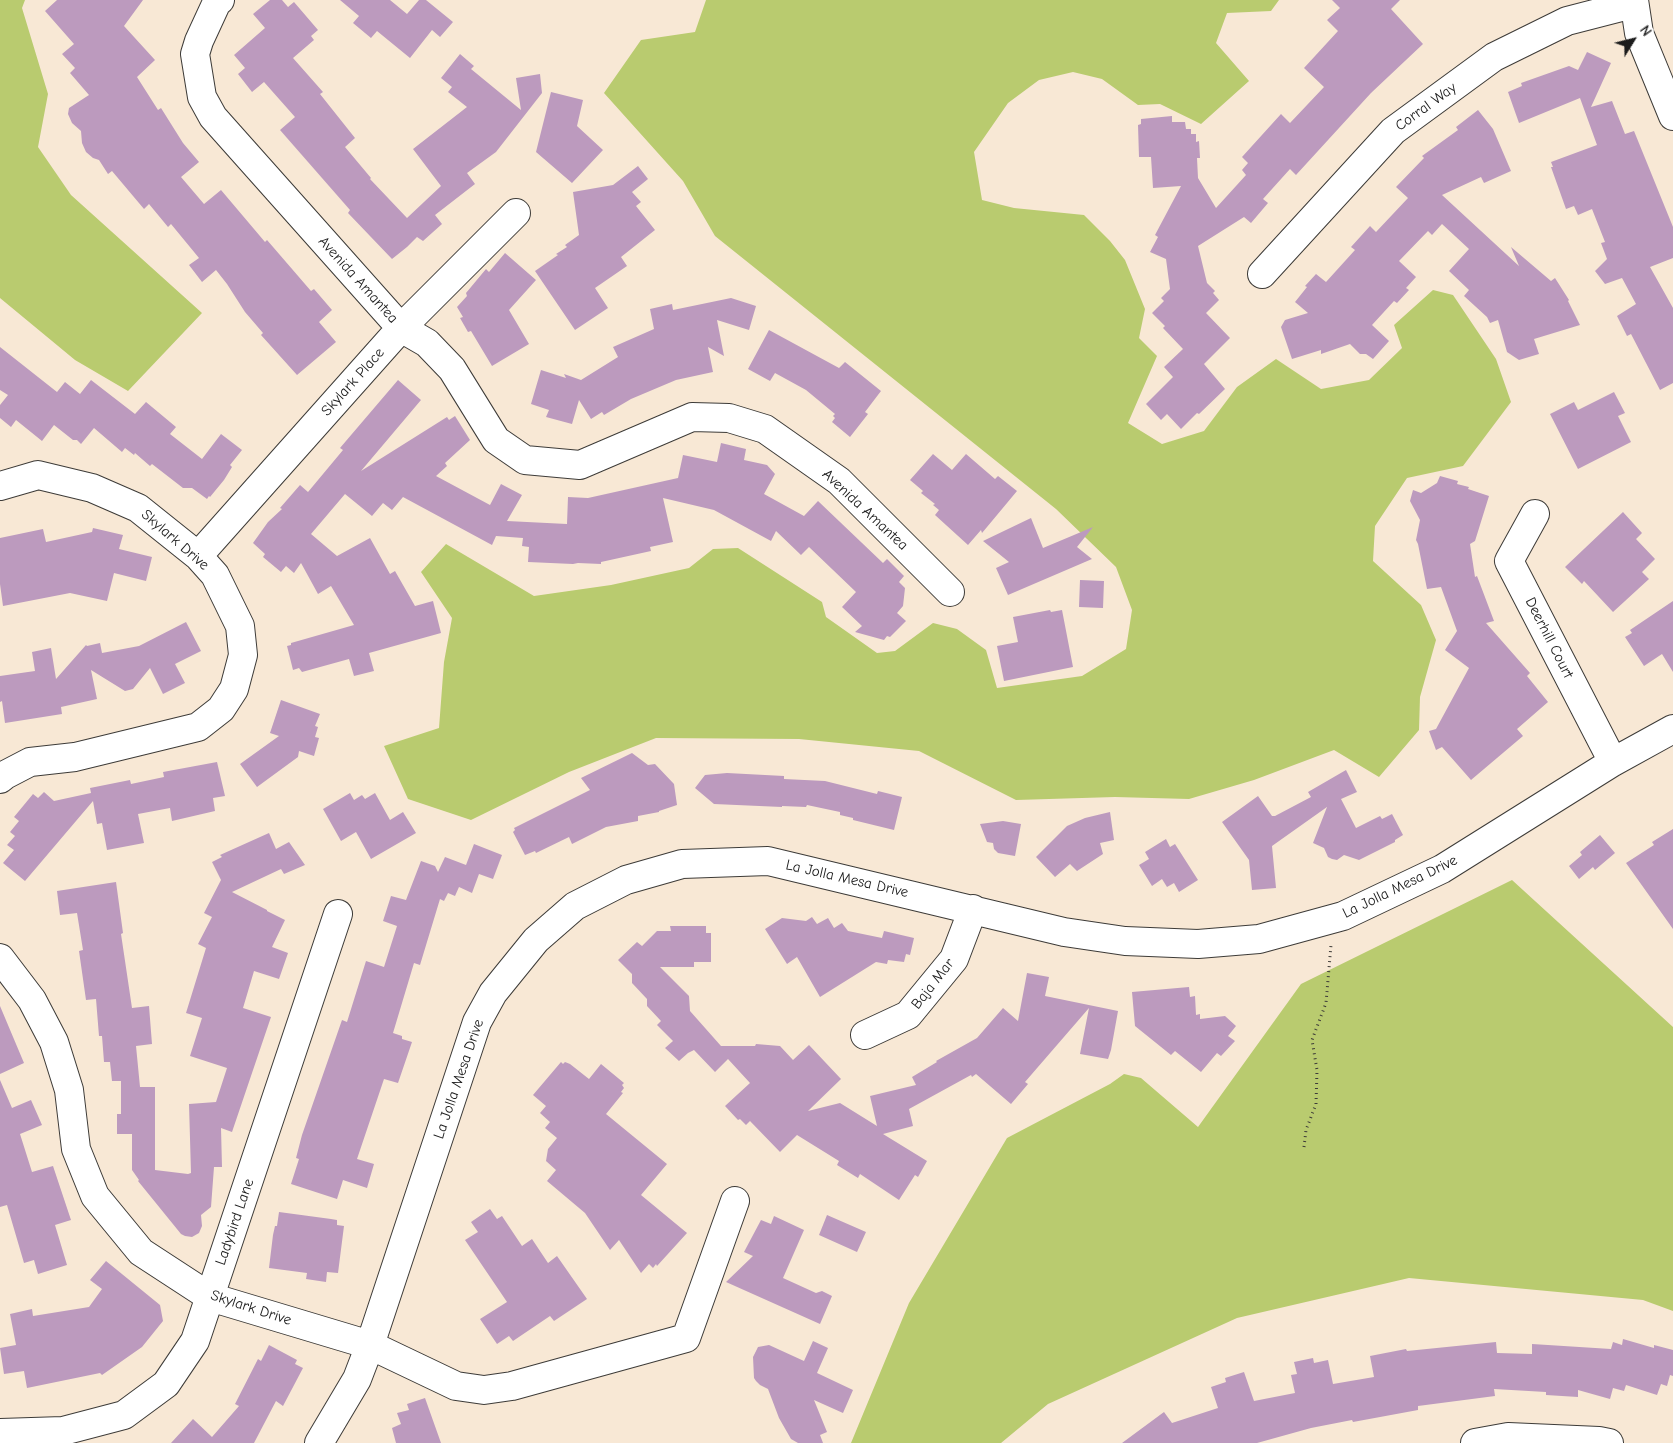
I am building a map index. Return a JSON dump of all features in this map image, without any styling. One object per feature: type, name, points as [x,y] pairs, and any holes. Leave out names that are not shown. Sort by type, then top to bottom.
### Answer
[{"type":"street","name":"Avenida Amantea","points":[[220,0],[217,2],[199,40],[195,54],[202,97],[213,117],[401,328],[427,343],[452,369],[496,440],[525,460],[580,465],[692,418],[729,418],[764,429],[839,481],[950,592]]},
{"type":"street","points":[[1633,2],[1639,33],[1673,116]]},
{"type":"street","name":"Corral Way","points":[[1262,274],[1393,131],[1494,57],[1567,21],[1633,2]]},
{"type":"street","name":"Skylark Place","points":[[198,556],[401,328],[516,214]]},
{"type":"street","name":"Skylark Drive","points":[[0,486],[38,475],[92,488],[138,508],[198,556],[215,575],[240,626],[243,655],[234,688],[222,709],[198,727],[75,757],[30,762],[5,774],[0,779]]},
{"type":"street","name":"Deerhill Court","points":[[1535,514],[1509,561],[1613,762]]},
{"type":"street","name":"La Jolla Mesa Drive","points":[[319,1443],[357,1379],[370,1345],[477,1022],[493,993],[536,940],[575,906],[626,880],[682,864],[768,861],[1064,932],[1125,941],[1198,944],[1259,939],[1343,916],[1442,869],[1613,762],[1673,729]]},
{"type":"street","name":"Baja Mar","points":[[865,1035],[908,1015],[954,959],[974,909]]},
{"type":"street","name":"Ladybird Lane","points":[[0,1433],[63,1431],[124,1415],[166,1384],[195,1341],[338,914]]},
{"type":"street","name":"Skylark Drive","points":[[0,958],[32,1000],[54,1042],[69,1090],[76,1149],[95,1196],[141,1252],[210,1297],[370,1345],[456,1386],[484,1390],[512,1386],[686,1338],[735,1201]]},
{"type":"street","points":[[1475,1443],[1508,1436],[1609,1443]]},
{"type":"path","points":[[1304,1147],[1306,1130],[1316,1104],[1317,1070],[1312,1040],[1326,1003],[1334,919]]},
{"type":"green space","points":[[0,0],[25,0],[22,8],[48,94],[38,147],[71,195],[202,313],[128,391],[75,360],[0,298]]},
{"type":"green space","points":[[706,0],[1279,0],[1271,11],[1227,13],[1216,43],[1249,81],[1201,124],[1160,104],[1138,105],[1102,79],[1073,72],[1039,80],[1008,103],[974,152],[982,200],[1014,208],[1084,215],[1110,241],[1125,260],[1145,309],[1139,338],[1157,356],[1128,423],[1162,444],[1204,431],[1237,387],[1276,359],[1321,389],[1369,380],[1402,348],[1394,325],[1433,290],[1453,295],[1496,359],[1511,402],[1463,466],[1407,478],[1375,526],[1373,561],[1421,605],[1436,640],[1420,697],[1419,730],[1379,777],[1334,750],[1254,780],[1189,799],[1115,797],[1016,800],[919,751],[799,739],[656,738],[569,772],[471,820],[408,799],[384,746],[439,728],[444,662],[452,618],[421,572],[446,544],[534,596],[611,585],[689,568],[713,549],[738,548],[822,602],[826,617],[877,653],[895,651],[933,623],[957,629],[986,650],[997,688],[1082,676],[1126,649],[1132,610],[1116,567],[1056,509],[715,236],[683,181],[604,93],[641,40],[695,32]]},
{"type":"green space","points":[[1512,880],[1673,1027],[1673,1311],[1643,1300],[1409,1278],[1237,1318],[1048,1404],[1001,1443],[851,1443],[909,1303],[1007,1138],[1110,1084],[1124,1074],[1141,1078],[1198,1127],[1301,984]]},
{"type":"building","points":[[57,0],[143,0],[124,26],[155,60],[137,77],[158,110],[161,108],[183,143],[199,162],[181,177],[204,204],[221,190],[265,242],[267,240],[311,291],[314,289],[332,310],[319,322],[336,342],[297,375],[261,335],[263,333],[245,312],[216,270],[202,282],[189,265],[199,258],[171,224],[168,227],[149,204],[144,209],[112,171],[108,174],[99,160],[86,152],[82,143],[81,131],[72,123],[68,114],[69,108],[89,95],[70,73],[75,68],[62,54],[74,44],[45,11]]},
{"type":"building","points":[[270,0],[282,0],[288,7],[294,2],[318,30],[311,36],[314,40],[293,58],[323,92],[320,94],[355,138],[345,147],[370,179],[407,218],[441,186],[413,149],[467,107],[448,92],[452,87],[441,78],[460,54],[474,66],[471,69],[521,110],[516,78],[540,74],[542,93],[496,152],[467,173],[475,184],[435,215],[442,224],[423,241],[417,237],[392,259],[348,213],[350,210],[280,130],[295,117],[264,82],[252,92],[238,74],[245,68],[234,55],[265,28],[253,14]]},
{"type":"building","points":[[340,0],[390,0],[407,14],[419,0],[426,0],[453,22],[440,37],[432,30],[410,58],[377,31],[371,38],[353,23],[359,16]]},
{"type":"building","points":[[1332,0],[1400,0],[1391,9],[1423,44],[1371,93],[1296,175],[1290,169],[1263,199],[1268,203],[1251,223],[1244,217],[1198,246],[1207,283],[1215,291],[1213,293],[1219,300],[1206,313],[1230,338],[1204,364],[1225,389],[1181,429],[1167,414],[1161,420],[1146,404],[1173,377],[1164,367],[1183,349],[1152,313],[1164,301],[1161,298],[1170,289],[1166,259],[1150,252],[1158,237],[1155,235],[1181,186],[1153,188],[1151,157],[1139,157],[1138,125],[1141,124],[1141,119],[1172,116],[1172,122],[1185,122],[1186,129],[1191,129],[1191,134],[1196,134],[1196,142],[1199,141],[1200,158],[1197,158],[1198,178],[1216,208],[1246,175],[1242,170],[1248,163],[1242,157],[1281,114],[1290,123],[1324,87],[1304,68],[1338,31],[1327,20],[1340,8]]},
{"type":"building","points":[[1587,52],[1611,63],[1591,107],[1612,101],[1625,134],[1634,131],[1673,227],[1673,258],[1650,267],[1673,308],[1673,383],[1660,390],[1631,334],[1627,336],[1617,316],[1636,304],[1622,278],[1605,284],[1595,271],[1607,259],[1601,243],[1605,242],[1592,209],[1578,215],[1574,206],[1566,209],[1551,167],[1553,167],[1551,162],[1597,145],[1580,98],[1519,123],[1508,92],[1522,86],[1521,83],[1569,66],[1578,70]]},
{"type":"building","points":[[551,92],[583,100],[577,126],[603,150],[572,183],[536,152]]},
{"type":"building","points":[[1478,110],[1493,129],[1511,171],[1484,183],[1481,177],[1442,195],[1519,266],[1511,247],[1551,281],[1555,278],[1569,300],[1580,325],[1534,339],[1539,354],[1519,360],[1507,352],[1498,320],[1490,323],[1487,317],[1464,296],[1469,290],[1449,271],[1469,249],[1442,224],[1432,235],[1428,231],[1399,261],[1416,277],[1406,288],[1409,290],[1397,303],[1394,301],[1372,325],[1389,341],[1373,359],[1366,354],[1360,354],[1350,344],[1321,354],[1321,350],[1292,359],[1281,327],[1285,320],[1308,313],[1295,302],[1307,287],[1305,286],[1316,274],[1326,282],[1355,250],[1351,247],[1370,226],[1376,232],[1408,198],[1396,187],[1424,158],[1422,156],[1458,130],[1456,127]]},
{"type":"building","points":[[638,166],[648,179],[632,192],[641,202],[636,206],[655,230],[621,257],[627,266],[595,288],[608,308],[575,330],[535,271],[558,255],[556,254],[567,247],[565,245],[579,235],[573,192],[613,185]]},
{"type":"building","points":[[505,253],[536,280],[509,310],[529,344],[492,366],[471,331],[468,332],[460,318],[463,317],[457,307],[486,269],[489,272]]},
{"type":"building","points":[[731,298],[756,306],[749,330],[717,320],[724,356],[708,347],[713,372],[676,380],[631,399],[604,415],[602,412],[591,419],[579,400],[572,424],[546,417],[549,410],[531,404],[541,370],[566,378],[564,374],[581,380],[618,357],[613,347],[654,329],[650,309],[672,304],[673,310]]},
{"type":"building","points":[[769,330],[839,368],[845,362],[881,391],[865,412],[868,414],[850,437],[832,422],[835,414],[806,390],[775,373],[770,381],[748,369]]},
{"type":"building","points":[[0,347],[57,392],[65,382],[80,394],[91,380],[135,414],[146,402],[176,427],[170,434],[202,459],[221,434],[242,450],[230,465],[232,467],[224,480],[207,499],[192,488],[183,488],[152,464],[150,466],[135,453],[134,455],[125,448],[122,452],[94,428],[81,444],[54,425],[42,441],[16,420],[11,427],[0,418],[0,405],[8,395],[0,390]]},
{"type":"building","points":[[398,380],[421,400],[361,471],[447,417],[449,420],[455,416],[470,440],[445,463],[447,466],[436,476],[490,505],[501,484],[522,495],[507,521],[567,524],[568,497],[588,498],[678,478],[683,455],[717,462],[721,443],[746,449],[744,460],[767,465],[775,474],[764,494],[804,516],[818,501],[883,563],[887,559],[904,576],[899,582],[905,588],[903,606],[897,613],[906,621],[890,637],[887,636],[884,640],[855,632],[862,626],[842,607],[856,592],[809,547],[801,555],[776,531],[771,541],[714,510],[663,498],[673,542],[650,547],[651,551],[601,562],[601,564],[573,564],[528,562],[529,547],[522,546],[523,538],[496,536],[492,545],[403,497],[392,510],[383,503],[372,516],[345,494],[311,534],[337,556],[370,538],[390,574],[395,571],[415,606],[433,601],[441,633],[369,653],[374,671],[354,676],[349,659],[302,672],[299,668],[293,670],[287,646],[291,645],[291,643],[354,625],[331,586],[318,594],[301,563],[294,573],[286,566],[281,572],[263,557],[265,554],[253,543],[268,522],[282,509],[280,508],[300,485],[308,492],[343,450],[340,448]]},
{"type":"building","points":[[1614,392],[1625,413],[1618,416],[1631,442],[1578,469],[1550,414],[1574,402],[1578,410]]},
{"type":"building","points":[[933,454],[952,470],[966,454],[995,479],[998,476],[1017,491],[982,533],[981,530],[968,545],[935,515],[939,510],[933,505],[935,504],[921,493],[923,491],[910,480]]},
{"type":"building","points":[[1440,476],[1458,481],[1457,484],[1489,496],[1475,541],[1470,544],[1475,577],[1477,576],[1494,621],[1486,623],[1530,673],[1527,676],[1548,702],[1517,729],[1523,736],[1471,780],[1442,747],[1436,750],[1429,731],[1436,729],[1469,668],[1445,650],[1457,631],[1441,587],[1427,589],[1416,540],[1420,520],[1410,501],[1413,490],[1421,493],[1437,483]]},
{"type":"building","points":[[1623,512],[1642,533],[1636,539],[1655,559],[1642,572],[1649,579],[1613,612],[1584,581],[1582,584],[1565,567]]},
{"type":"building","points":[[1031,518],[1043,548],[1093,527],[1077,547],[1092,559],[1008,595],[996,568],[1009,562],[983,541]]},
{"type":"building","points":[[93,528],[123,535],[119,549],[152,557],[146,581],[114,573],[107,601],[70,593],[3,606],[0,584],[0,538],[43,529],[46,542],[92,532]]},
{"type":"building","points":[[1080,580],[1104,581],[1103,608],[1079,607]]},
{"type":"building","points":[[1673,601],[1673,672],[1662,654],[1644,666],[1625,637],[1632,633],[1630,630]]},
{"type":"building","points":[[1050,610],[1051,612],[1062,610],[1073,667],[1004,681],[997,646],[1018,642],[1013,617]]},
{"type":"building","points":[[186,622],[201,651],[175,664],[185,683],[163,694],[150,668],[133,689],[125,691],[91,670],[97,699],[61,707],[62,714],[5,723],[2,701],[0,702],[0,676],[35,671],[32,652],[51,648],[56,679],[86,645],[100,643],[102,653],[139,646]]},
{"type":"building","points":[[281,700],[320,714],[315,726],[318,727],[315,737],[319,738],[314,756],[299,751],[298,757],[257,787],[240,764],[279,736],[270,733]]},
{"type":"building","points":[[632,753],[648,765],[655,764],[674,784],[677,805],[659,812],[638,816],[638,821],[606,827],[572,844],[569,837],[536,853],[535,851],[525,855],[513,832],[514,828],[590,790],[581,778]]},
{"type":"building","points":[[217,762],[225,796],[213,798],[215,811],[172,821],[170,808],[138,814],[144,843],[107,850],[102,823],[97,824],[93,801],[25,881],[3,863],[14,850],[7,845],[15,836],[10,832],[19,821],[14,817],[33,794],[38,798],[44,792],[54,801],[91,793],[90,788],[130,780],[131,784],[164,777],[163,772]]},
{"type":"building","points":[[1346,770],[1357,792],[1341,799],[1356,828],[1380,816],[1382,819],[1392,814],[1403,835],[1395,840],[1395,842],[1359,860],[1344,855],[1337,860],[1332,859],[1328,857],[1324,848],[1313,843],[1327,807],[1272,846],[1276,888],[1252,890],[1249,860],[1222,822],[1258,796],[1272,816],[1275,816],[1311,797],[1308,792]]},
{"type":"building","points":[[727,773],[784,776],[784,779],[825,781],[877,794],[878,791],[902,797],[894,830],[853,820],[853,818],[840,815],[840,812],[807,805],[806,807],[782,807],[714,804],[695,788],[705,775]]},
{"type":"building","points":[[350,793],[354,800],[362,795],[365,799],[375,793],[390,820],[403,812],[416,833],[371,859],[356,832],[341,841],[323,809]]},
{"type":"building","points":[[1110,812],[1114,840],[1100,843],[1103,854],[1077,871],[1070,864],[1055,877],[1036,857],[1067,826],[1085,818]]},
{"type":"building","points":[[1003,821],[1021,824],[1015,856],[998,853],[994,849],[993,843],[987,842],[980,824]]},
{"type":"building","points":[[1673,829],[1673,929],[1626,863],[1654,845],[1652,842]]},
{"type":"building","points":[[269,833],[276,849],[289,842],[305,865],[284,874],[281,869],[232,892],[285,920],[272,947],[288,953],[279,979],[254,971],[243,1008],[271,1017],[232,1132],[221,1128],[222,1167],[214,1167],[211,1207],[201,1215],[202,1226],[199,1233],[192,1237],[185,1236],[181,1234],[138,1181],[132,1170],[132,1134],[117,1134],[117,1114],[121,1114],[121,1081],[112,1081],[110,1062],[104,1062],[102,1036],[99,1036],[96,999],[86,1000],[79,951],[83,950],[77,913],[60,915],[57,891],[116,882],[123,933],[121,934],[132,1008],[149,1006],[152,1044],[136,1046],[140,1087],[155,1087],[155,1170],[188,1174],[191,1173],[189,1104],[216,1102],[227,1068],[190,1056],[202,1018],[186,1013],[206,948],[198,944],[212,917],[204,913],[221,880],[212,862],[222,857],[220,855]]},
{"type":"building","points":[[1600,835],[1615,853],[1595,870],[1593,867],[1579,879],[1569,866],[1582,855],[1580,852]]},
{"type":"building","points":[[1166,839],[1170,847],[1175,844],[1198,880],[1179,892],[1174,883],[1167,887],[1162,879],[1152,886],[1139,865],[1149,859],[1145,852]]},
{"type":"building","points":[[474,844],[502,855],[493,879],[479,874],[472,893],[459,887],[455,896],[448,893],[444,901],[440,899],[420,965],[414,963],[393,1033],[402,1036],[402,1039],[412,1042],[398,1083],[384,1079],[357,1159],[374,1164],[367,1188],[343,1180],[337,1199],[291,1184],[299,1159],[296,1158],[302,1135],[342,1020],[347,1022],[366,961],[384,967],[397,926],[383,921],[391,896],[406,900],[421,861],[435,866],[438,872],[445,857],[466,865]]},
{"type":"building","points":[[812,917],[817,924],[828,918],[834,928],[842,923],[848,931],[882,938],[884,931],[914,938],[910,955],[906,954],[904,962],[888,960],[887,964],[876,962],[820,997],[797,957],[787,964],[765,929],[782,918],[806,921]]},
{"type":"building","points":[[670,926],[706,926],[706,933],[711,933],[711,962],[694,962],[694,967],[660,967],[689,996],[690,1011],[721,1046],[755,1046],[756,1044],[780,1046],[793,1060],[809,1045],[841,1079],[808,1111],[840,1103],[877,1126],[870,1096],[916,1085],[912,1077],[977,1038],[1003,1008],[1018,1021],[1027,973],[1049,977],[1045,996],[1118,1011],[1111,1050],[1108,1059],[1080,1054],[1089,1008],[1025,1082],[1028,1084],[1011,1104],[976,1074],[909,1109],[913,1126],[883,1134],[927,1161],[918,1177],[915,1175],[899,1200],[860,1174],[858,1178],[837,1165],[839,1161],[797,1135],[780,1152],[750,1121],[746,1125],[740,1119],[738,1120],[725,1106],[750,1083],[728,1059],[715,1072],[694,1050],[679,1061],[665,1048],[673,1041],[657,1025],[661,1021],[647,1006],[647,999],[632,983],[632,974],[618,960],[637,942],[642,946],[657,931],[671,931]]},
{"type":"building","points":[[1189,987],[1190,997],[1195,996],[1196,1015],[1200,1014],[1200,1019],[1225,1016],[1236,1026],[1228,1036],[1235,1041],[1221,1056],[1217,1053],[1201,1072],[1175,1051],[1171,1055],[1135,1026],[1132,992]]},
{"type":"building","points":[[0,1006],[24,1063],[0,1074]]},
{"type":"building","points":[[561,1062],[563,1064],[565,1062],[570,1064],[589,1079],[601,1064],[624,1083],[622,1085],[624,1088],[621,1092],[623,1093],[606,1114],[667,1164],[641,1195],[687,1233],[657,1266],[656,1264],[653,1268],[649,1264],[641,1273],[619,1240],[610,1250],[585,1213],[547,1181],[556,1170],[546,1161],[548,1149],[557,1138],[545,1128],[550,1122],[540,1113],[546,1106],[533,1095]]},
{"type":"building","points":[[0,1080],[12,1108],[31,1100],[42,1125],[20,1134],[32,1172],[53,1166],[71,1220],[55,1225],[67,1265],[38,1274],[34,1260],[24,1263],[7,1205],[0,1207]]},
{"type":"building","points":[[490,1209],[497,1219],[502,1216],[522,1246],[532,1239],[548,1263],[557,1256],[587,1299],[554,1321],[550,1316],[513,1341],[509,1336],[497,1344],[480,1319],[507,1302],[465,1240],[478,1232],[471,1222]]},
{"type":"building","points":[[279,1212],[337,1220],[337,1225],[344,1226],[338,1273],[327,1272],[326,1282],[306,1279],[307,1273],[269,1268],[273,1235],[275,1226],[277,1226]]},
{"type":"building","points":[[827,1215],[866,1232],[857,1252],[819,1235]]},
{"type":"building","points":[[774,1216],[804,1230],[783,1278],[816,1293],[822,1291],[832,1296],[820,1324],[726,1282],[753,1256],[744,1252],[761,1220],[771,1224]]},
{"type":"building","points":[[106,1261],[160,1305],[163,1321],[142,1347],[102,1375],[100,1373],[27,1388],[24,1371],[4,1374],[0,1348],[16,1345],[10,1314],[32,1309],[33,1316],[89,1307],[102,1289],[90,1280]]},
{"type":"building","points":[[1623,1339],[1654,1348],[1654,1345],[1673,1350],[1673,1376],[1670,1375],[1667,1386],[1661,1384],[1657,1395],[1626,1385],[1624,1391],[1613,1388],[1610,1399],[1578,1390],[1578,1397],[1546,1395],[1546,1392],[1494,1389],[1495,1396],[1418,1406],[1418,1410],[1311,1428],[1257,1443],[1122,1443],[1164,1412],[1172,1423],[1218,1408],[1211,1387],[1226,1382],[1225,1378],[1244,1372],[1254,1401],[1295,1393],[1291,1375],[1297,1374],[1294,1362],[1313,1358],[1314,1363],[1328,1360],[1333,1384],[1374,1377],[1370,1356],[1406,1349],[1407,1351],[1496,1342],[1497,1353],[1532,1354],[1532,1344],[1611,1349],[1613,1342],[1622,1345]]},
{"type":"building","points":[[813,1341],[828,1348],[817,1373],[853,1390],[843,1413],[814,1400],[827,1432],[820,1435],[823,1443],[798,1443],[791,1439],[779,1418],[768,1389],[760,1385],[754,1378],[753,1357],[758,1347],[769,1345],[804,1361]]},
{"type":"building","points":[[269,1345],[297,1360],[295,1364],[303,1368],[283,1406],[276,1401],[254,1443],[171,1443],[193,1419],[212,1437],[239,1406],[235,1404],[258,1359],[261,1361]]},
{"type":"building","points":[[425,1398],[441,1443],[396,1443],[392,1428],[401,1424],[397,1413],[409,1410],[407,1404]]}]
